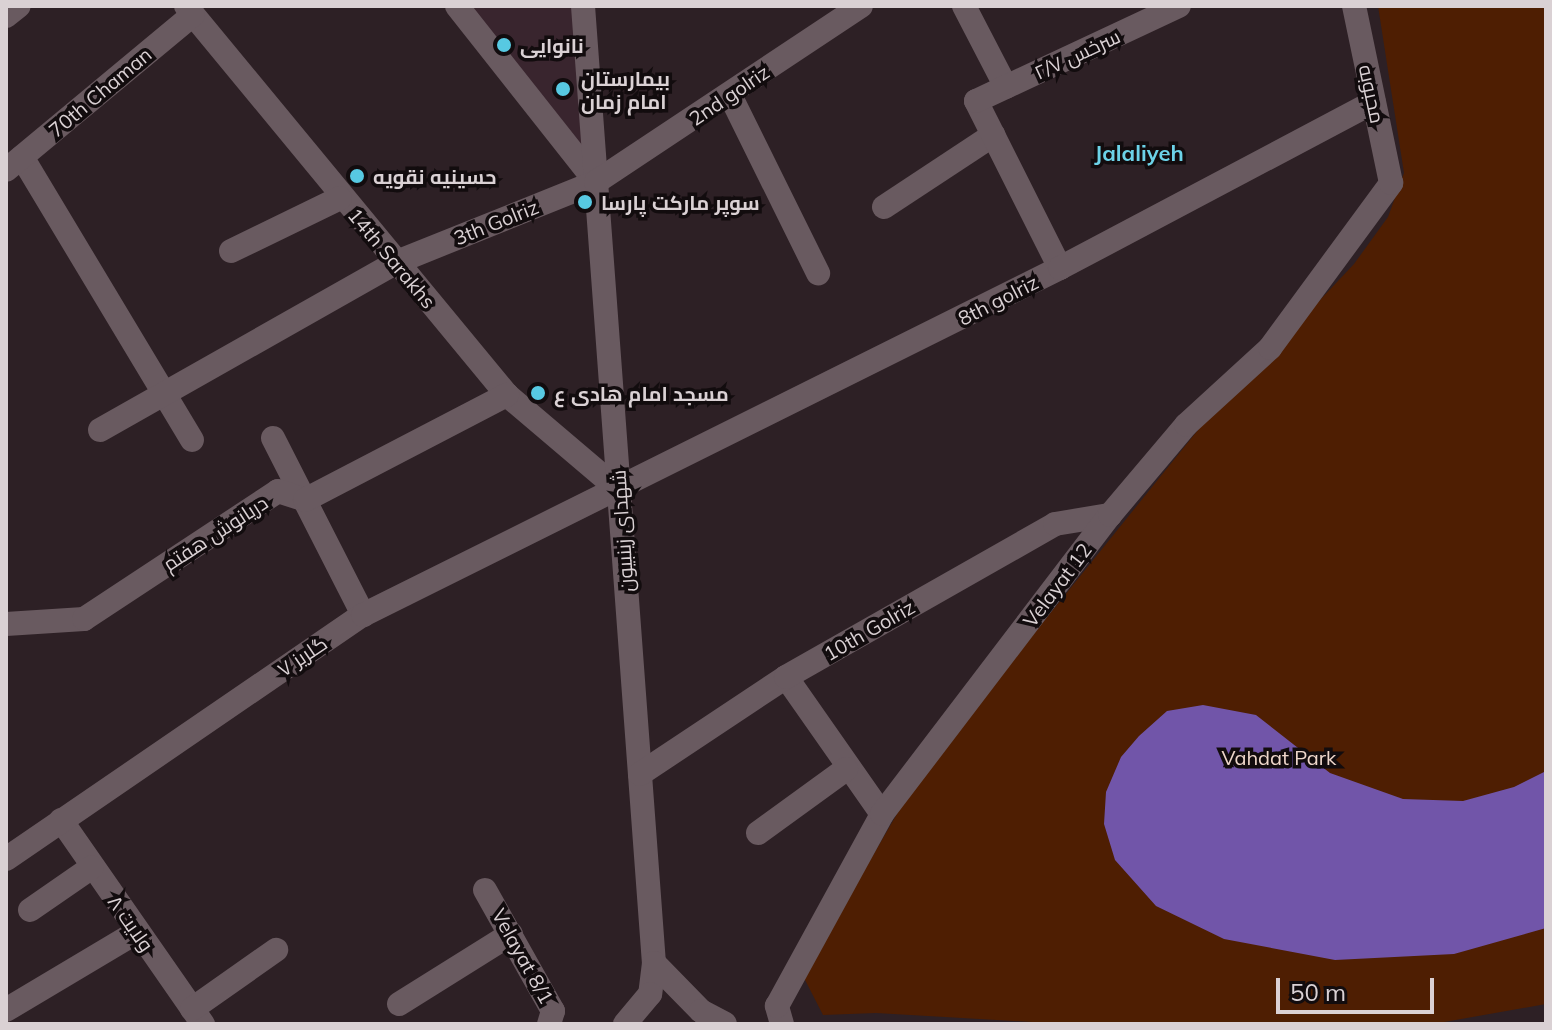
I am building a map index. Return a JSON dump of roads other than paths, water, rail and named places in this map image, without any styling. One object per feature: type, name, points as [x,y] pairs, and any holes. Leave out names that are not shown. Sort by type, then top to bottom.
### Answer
[{"type":"street","points":[[6,16],[19,6]]},
{"type":"street","points":[[457,6],[596,182]]},
{"type":"street","name":"شهدای زینبیون","points":[[583,6],[654,963],[650,994],[625,1024]]},
{"type":"street","name":"2nd golriz","points":[[596,182],[861,6]]},
{"type":"street","points":[[964,6],[1006,87]]},
{"type":"street","name":"سرخس ۲/۷","points":[[993,135],[976,101],[1179,6]]},
{"type":"street","name":"محبوبه","points":[[1354,6],[1391,183]]},
{"type":"street","name":"70th Chaman","points":[[14,164],[190,10]]},
{"type":"street","name":"14th Sarakhs","points":[[190,10],[340,198],[507,395],[619,490]]},
{"type":"street","points":[[730,95],[818,273]]},
{"type":"street","name":"8th golriz","points":[[619,490],[1060,268],[1374,102]]},
{"type":"street","points":[[884,207],[993,135],[1060,268]]},
{"type":"street","points":[[14,164],[192,440]]},
{"type":"street","name":"3th Golriz","points":[[100,430],[397,262],[596,182]]},
{"type":"street","name":"Velayat 12","points":[[782,1024],[777,1006],[882,814],[1110,515],[1186,425],[1270,348],[1391,183]]},
{"type":"street","points":[[231,251],[340,198]]},
{"type":"street","points":[[305,500],[507,395]]},
{"type":"street","points":[[273,438],[363,615]]},
{"type":"street","name":"گلریز ۷","points":[[6,859],[363,615],[619,490]]},
{"type":"street","name":"دریانوش هفتم","points":[[6,624],[84,619],[278,491],[305,500]]},
{"type":"street","name":"10th Golriz","points":[[640,774],[786,677],[1055,524],[1110,515]]},
{"type":"street","points":[[786,677],[846,769],[882,814]]},
{"type":"street","points":[[758,833],[846,769]]},
{"type":"street","name":"ولایت ۸","points":[[61,820],[198,1017]]},
{"type":"street","points":[[30,910],[92,867]]},
{"type":"street","name":"Velayat 8/1","points":[[485,890],[553,1011],[549,1024]]},
{"type":"street","points":[[6,1010],[137,932]]},
{"type":"street","points":[[399,1004],[511,934]]},
{"type":"street","points":[[198,1017],[276,950]]},
{"type":"street","points":[[654,963],[701,1011],[725,1024]]},
{"type":"place","name":"نانوایی","points":[[504,45]]},
{"type":"place","name":"بیمارستان امام زمان","points":[[563,89]]},
{"type":"place","name":"حسینیه نقویه","points":[[357,176]]},
{"type":"place","name":"سوپر مارکت پارسا","points":[[585,202]]},
{"type":"place","name":"مسجد امام هادی ع","points":[[538,393]]},
{"type":"district","name":"Jalaliyeh","points":[[1139,154]]},
{"type":"park label","name":"Vahdat Park","points":[[1279,757]]}]
